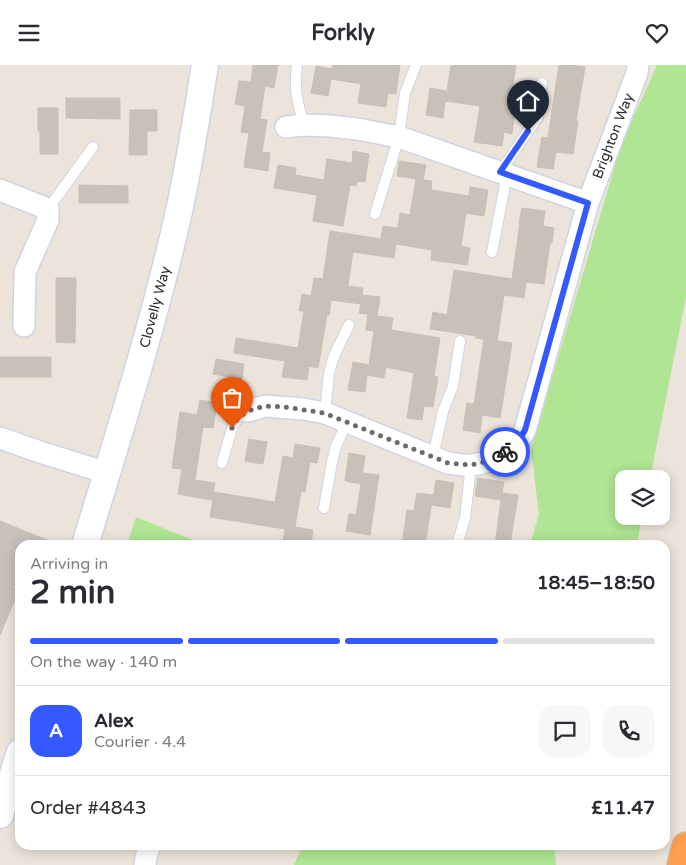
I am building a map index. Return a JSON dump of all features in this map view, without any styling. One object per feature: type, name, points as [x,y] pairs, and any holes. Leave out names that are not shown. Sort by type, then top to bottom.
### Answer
[{"type":"highway","points":[[681,865],[686,846]]},
{"type":"street","name":"Clovelly Way","points":[[86,540],[151,325],[176,227],[191,153],[205,65]]},
{"type":"street","name":"Brighton Way","points":[[248,411],[265,406],[304,409],[324,413],[448,463],[471,465],[489,461],[498,457],[518,442],[525,430],[588,203],[637,73],[638,65]]},
{"type":"street","points":[[296,126],[330,126],[398,137],[588,203]]},
{"type":"street","points":[[0,190],[48,209],[48,220],[25,272],[24,326]]},
{"type":"street","points":[[0,438],[107,473]]},
{"type":"street","points":[[0,815],[15,768]]},
{"type":"street","points":[[145,865],[148,850]]},
{"type":"lane","points":[[296,126],[297,65]]},
{"type":"lane","points":[[375,214],[398,137],[405,93],[416,65]]},
{"type":"lane","points":[[492,252],[504,174],[538,117],[542,83]]},
{"type":"lane","points":[[48,209],[93,147]]},
{"type":"lane","points":[[324,413],[329,373],[334,356],[348,325]]},
{"type":"lane","points":[[433,457],[443,411],[453,386],[460,341]]},
{"type":"lane","name":"Brighton Way","points":[[222,463],[232,428],[238,418],[248,411]]},
{"type":"lane","points":[[324,508],[336,446],[347,422]]},
{"type":"lane","points":[[458,540],[465,518],[471,465]]},
{"type":"green space","points":[[657,65],[686,65],[686,297],[652,470],[615,470],[615,525],[640,525],[638,540],[531,540],[539,514],[531,449],[621,145]]},
{"type":"green space","points":[[136,517],[193,540],[129,540]]},
{"type":"green space","points":[[301,850],[554,850],[556,865],[294,865]]},
{"type":"building","points":[[253,65],[278,65],[274,88],[265,86],[260,119],[267,120],[262,152],[270,153],[268,171],[244,167],[249,133],[241,132],[245,106],[235,104],[239,81],[251,82]]},
{"type":"building","points":[[333,65],[400,65],[396,94],[388,93],[386,107],[358,103],[361,84],[331,79],[328,96],[311,93],[316,66],[332,69]]},
{"type":"building","points":[[451,65],[516,65],[510,103],[516,104],[512,134],[504,132],[502,146],[474,142],[480,106],[445,101],[443,118],[426,115],[430,88],[447,91]]},
{"type":"building","points":[[559,65],[585,67],[576,121],[578,121],[573,154],[556,152],[553,169],[537,167],[542,137],[548,138]]},
{"type":"building","points":[[66,98],[120,98],[120,119],[66,118]]},
{"type":"building","points":[[38,108],[58,108],[58,154],[40,154]]},
{"type":"building","points":[[130,110],[157,110],[157,131],[147,131],[147,155],[129,155]]},
{"type":"building","points":[[353,151],[369,154],[365,182],[357,181],[356,186],[350,185],[343,226],[313,221],[317,195],[274,188],[278,165],[296,168],[295,175],[324,180],[327,159],[352,163]]},
{"type":"building","points":[[399,161],[426,165],[423,180],[432,181],[431,190],[469,196],[470,187],[488,190],[484,216],[466,213],[461,246],[470,248],[467,265],[431,260],[432,250],[396,244],[394,258],[353,252],[348,286],[363,288],[362,295],[380,297],[377,316],[393,318],[391,330],[440,338],[434,376],[438,377],[433,407],[424,406],[422,420],[407,418],[414,373],[386,367],[384,378],[367,375],[365,392],[348,390],[353,362],[369,365],[374,331],[366,330],[368,314],[359,313],[361,304],[331,300],[318,368],[309,366],[307,380],[282,377],[285,361],[234,353],[236,338],[298,348],[304,311],[299,311],[302,294],[311,296],[314,278],[323,279],[330,231],[381,239],[383,226],[398,228],[400,213],[410,215],[416,179],[397,176]]},
{"type":"building","points":[[79,185],[128,186],[128,203],[79,203]]},
{"type":"building","points":[[522,208],[545,211],[543,226],[554,228],[544,284],[526,282],[524,298],[504,295],[497,341],[430,329],[433,312],[447,315],[454,270],[512,279]]},
{"type":"building","points":[[56,278],[76,278],[75,343],[56,342]]},
{"type":"building","points":[[484,339],[512,343],[500,418],[482,415],[480,433],[463,430],[467,403],[474,404]]},
{"type":"building","points":[[0,357],[51,357],[51,377],[0,377]]},
{"type":"building","points":[[216,359],[244,364],[242,379],[213,374]]},
{"type":"building","points":[[200,400],[217,403],[213,428],[203,427],[195,480],[215,483],[212,500],[178,494],[182,469],[172,468],[180,412],[197,415]]},
{"type":"building","points":[[249,439],[267,442],[263,464],[245,461]]},
{"type":"building","points":[[295,444],[320,448],[317,463],[310,462],[305,492],[301,491],[295,527],[313,530],[312,540],[283,540],[285,529],[210,517],[214,492],[275,502],[283,456],[293,458]]},
{"type":"building","points":[[349,453],[365,456],[361,484],[345,481]]},
{"type":"building","points":[[363,473],[379,475],[370,535],[346,531],[349,514],[356,515]]},
{"type":"building","points":[[478,478],[504,482],[502,493],[518,495],[511,540],[496,540],[501,500],[475,496]]},
{"type":"building","points":[[436,480],[454,483],[450,508],[432,505]]},
{"type":"building","points":[[417,493],[433,495],[426,540],[403,540],[407,510],[414,511]]},
{"type":"building","points":[[0,521],[47,540],[15,540],[15,583],[13,588],[15,589],[15,599],[0,635]]},
{"type":"way so far","points":[[232,428],[238,418],[248,411],[265,406],[285,407],[324,413],[448,463],[471,465],[489,461],[505,452]]},
{"type":"route","points":[[505,452],[518,442],[525,430],[588,203],[500,172],[528,131]]}]
